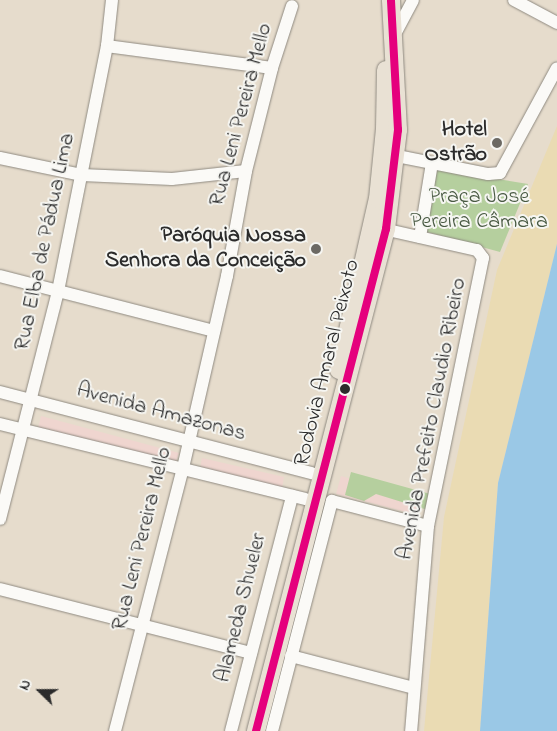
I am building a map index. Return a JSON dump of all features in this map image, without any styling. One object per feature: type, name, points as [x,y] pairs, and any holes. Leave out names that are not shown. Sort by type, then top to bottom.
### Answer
[{"type":"highway","name":"Rodovia Amaral Peixoto","points":[[244,731],[298,497],[312,473],[380,228],[385,129],[385,43],[381,0]]},
{"type":"highway","name":"Rodovia Amaral Peixoto","points":[[256,731],[397,156],[395,34],[391,0]]},
{"type":"street","name":"Rua Elba de Pádua Lima","points":[[0,520],[58,291],[107,46],[110,0]]},
{"type":"street","points":[[395,34],[413,0]]},
{"type":"street","points":[[514,0],[557,23]]},
{"type":"street","name":"Rua Leni Pereira Mello","points":[[115,731],[183,468],[214,330],[246,171],[272,68],[292,6]]},
{"type":"street","points":[[107,46],[272,68]]},
{"type":"street","points":[[397,156],[500,173],[557,68]]},
{"type":"street","points":[[0,158],[82,175],[172,179],[246,171]]},
{"type":"street","points":[[380,228],[420,237],[432,163]]},
{"type":"street","name":"Avenida Prefeito Claudio Ribeiro","points":[[410,731],[428,526],[482,264],[481,253],[477,250],[420,237]]},
{"type":"street","points":[[0,276],[214,330]]},
{"type":"street","name":"Avenida Amazonas","points":[[0,392],[189,439],[312,473]]},
{"type":"street","name":"Avenida Amazonas","points":[[0,424],[298,497]]},
{"type":"street","name":"Alameda Shueler","points":[[231,731],[251,653],[298,497]]},
{"type":"street","points":[[272,731],[332,501],[428,526]]},
{"type":"street","points":[[0,589],[251,653]]},
{"type":"street","points":[[291,656],[414,688]]},
{"type":"shaded area","points":[[41,416],[179,453],[175,464],[38,429]]},
{"type":"shaded area","points":[[202,458],[284,477],[282,489],[200,468]]},
{"type":"shaded area","points":[[341,476],[423,500],[418,515],[336,494]]},
{"type":"green space","name":"Praça José Pereira Câmara","points":[[437,169],[528,184],[500,252],[427,232]]},
{"type":"green space","points":[[351,472],[434,495],[431,511],[376,494],[364,501],[345,495]]},
{"type":"sand","points":[[557,126],[557,244],[498,483],[480,731],[424,731],[444,517],[497,270]]},
{"type":"water","points":[[557,244],[557,731],[480,731],[498,483]]},
{"type":"transit line","points":[[256,731],[386,229],[398,130],[391,0]]},
{"type":"place","name":"Hotel Ostrão","points":[[497,143]]},
{"type":"place","name":"Paróquia Nossa Senhora da Conceição","points":[[316,249]]}]
